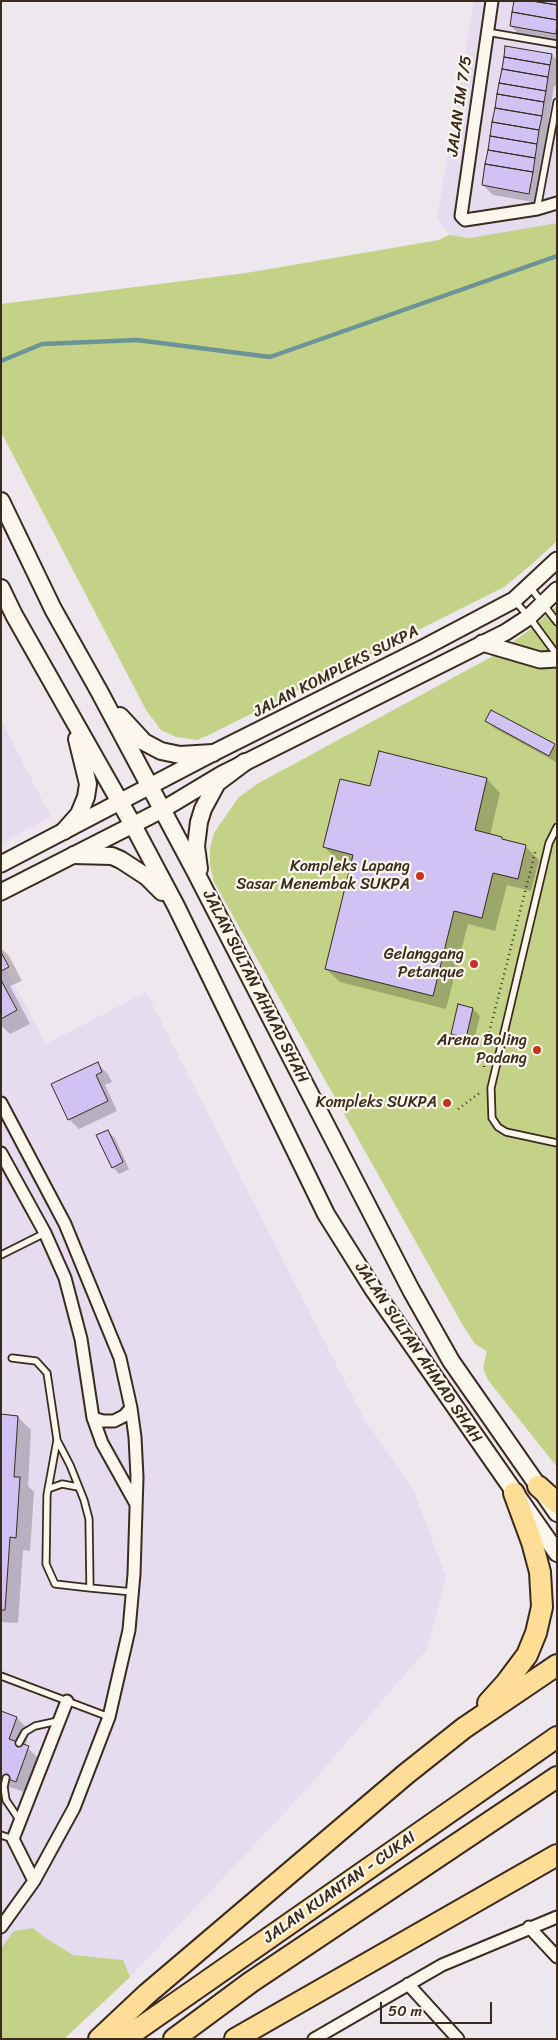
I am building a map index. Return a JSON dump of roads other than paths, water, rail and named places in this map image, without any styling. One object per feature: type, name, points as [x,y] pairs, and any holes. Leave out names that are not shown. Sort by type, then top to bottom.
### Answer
[{"type":"highway","points":[[538,1486],[557,1503]]},
{"type":"highway","points":[[464,1728],[506,1684],[527,1655],[536,1633],[542,1607],[540,1572],[532,1542],[514,1493]]},
{"type":"highway","points":[[99,2039],[148,1994],[399,1781],[464,1728],[557,1665]]},
{"type":"highway","name":"JALAN KUANTAN - CUKAI","points":[[124,2039],[557,1737]]},
{"type":"highway","name":"JALAN KUANTAN - CUKAI","points":[[174,2039],[251,1982],[557,1777]]},
{"type":"highway","points":[[235,2039],[557,1856]]},
{"type":"main road","name":"JALAN SULTAN AHMAD SHAH","points":[[1,501],[53,609],[100,691],[208,896],[411,1290],[451,1360],[557,1513]]},
{"type":"main road","name":"JALAN SULTAN AHMAD SHAH","points":[[1,588],[176,906],[330,1221],[373,1289],[557,1553]]},
{"type":"main road","points":[[100,691],[137,735],[151,746],[171,754],[213,753]]},
{"type":"main road","points":[[64,831],[79,814],[86,796],[88,784],[70,714]]},
{"type":"main road","points":[[208,896],[198,866],[196,846],[199,822],[217,784],[245,762]]},
{"type":"main road","points":[[74,855],[112,856],[121,860],[147,877],[176,906]]},
{"type":"street","name":"JALAN IM 7/5","points":[[492,1],[461,216],[465,220],[537,209]]},
{"type":"street","points":[[537,209],[557,202]]},
{"type":"street","name":"JALAN KOMPLEKS SUKPA","points":[[1,864],[213,753],[425,647],[514,600],[557,560]]},
{"type":"street","points":[[1,892],[162,810],[245,762],[506,632],[529,617],[557,590]]},
{"type":"street","points":[[482,644],[540,660],[557,657]]},
{"type":"street","points":[[1,1103],[65,1224],[120,1358],[131,1408],[137,1458],[137,1506],[133,1592],[129,1630],[109,1717],[74,1808],[34,1881],[1,1927]]},
{"type":"street","points":[[1,1153],[45,1233],[65,1278],[76,1314],[86,1364],[93,1418],[106,1451],[137,1506]]},
{"type":"street","points":[[93,1418],[103,1421],[114,1421],[124,1416],[131,1408]]},
{"type":"street","points":[[34,1881],[13,1839],[67,1701]]},
{"type":"street","points":[[314,2039],[442,1965],[557,1917]]},
{"type":"street","points":[[530,1927],[557,1957]]},
{"type":"street","points":[[408,1984],[458,2039]]},
{"type":"lane","points":[[487,32],[557,44]]},
{"type":"lane","points":[[537,209],[557,102]]},
{"type":"lane","points":[[530,587],[557,622]]},
{"type":"lane","points":[[514,600],[529,617],[557,657]]},
{"type":"lane","points":[[557,827],[548,843],[491,1088],[492,1118],[498,1127],[506,1132],[557,1143]]},
{"type":"lane","points":[[1,1255],[45,1233]]},
{"type":"lane","points":[[12,1358],[36,1362],[47,1373],[57,1440],[48,1489],[46,1564],[55,1584],[133,1592]]},
{"type":"lane","points":[[57,1440],[70,1465],[89,1520],[90,1588]]},
{"type":"lane","points":[[48,1489],[62,1484],[78,1487]]},
{"type":"lane","points":[[1,1676],[109,1717]]},
{"type":"lane","points":[[19,1742],[25,1732],[35,1726],[58,1721]]},
{"type":"lane","points":[[6,1778],[4,1787],[6,1800],[20,1821]]},
{"type":"lane","points":[[1,1835],[13,1839]]},
{"type":"waterway","points":[[1,361],[42,344],[137,340],[270,357],[557,256]]},
{"type":"place","name":"Kompleks Lapang Sasar Menembak SUKPA","points":[[420,876]]},
{"type":"place","name":"Gelanggang Petanque","points":[[474,964]]},
{"type":"place","name":"Arena Boling Padang","points":[[537,1050]]},
{"type":"place","name":"Kompleks SUKPA","points":[[447,1103]]}]
